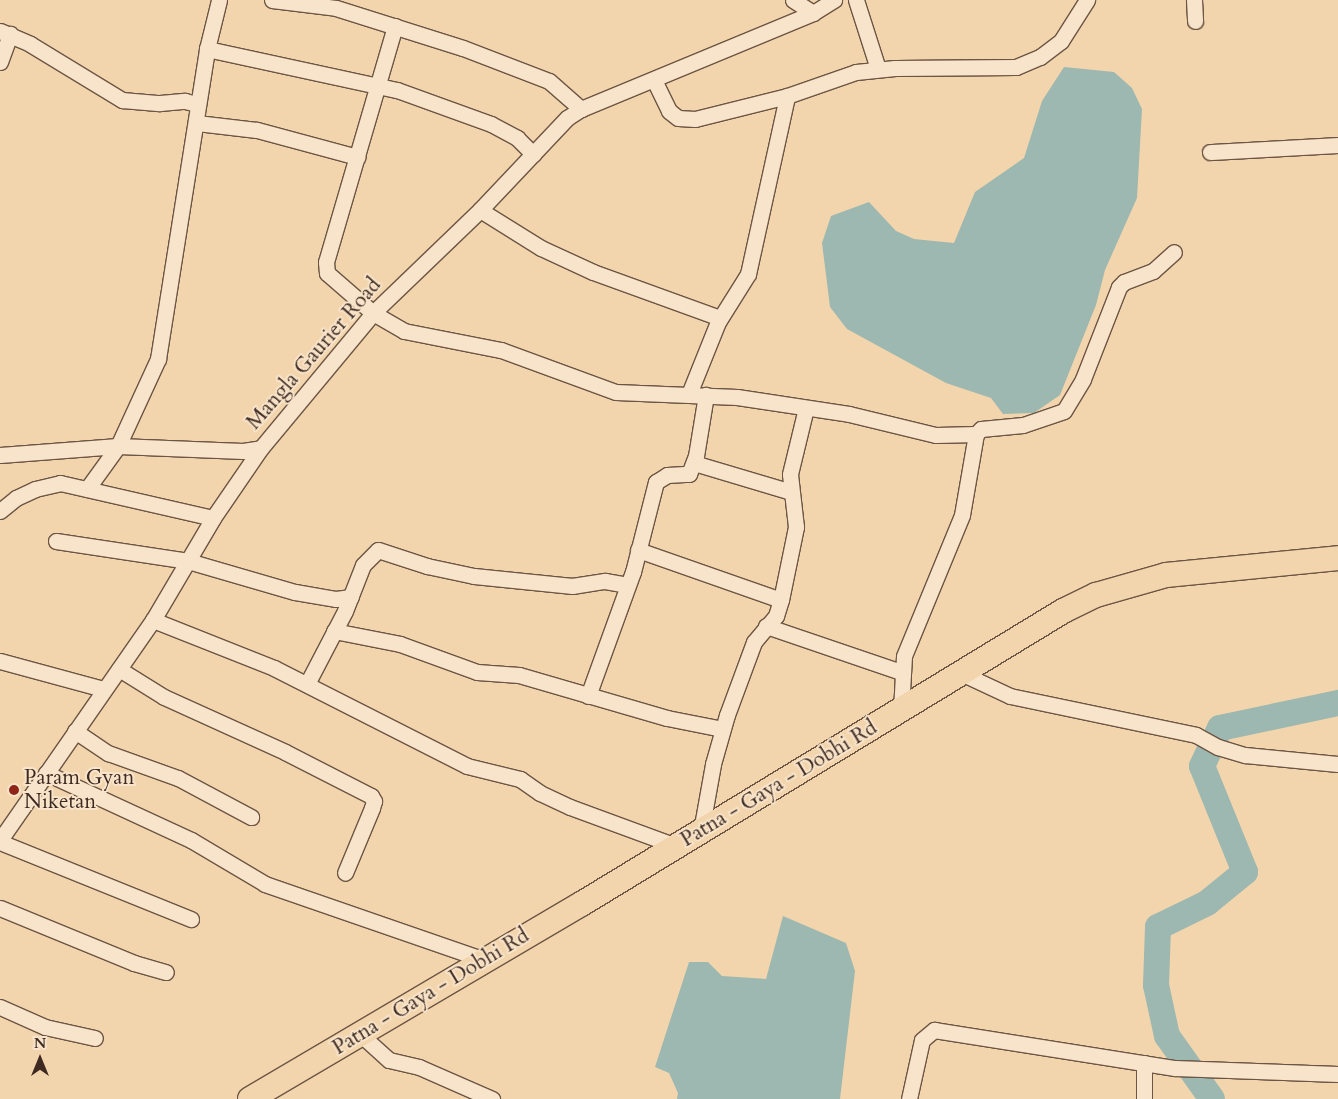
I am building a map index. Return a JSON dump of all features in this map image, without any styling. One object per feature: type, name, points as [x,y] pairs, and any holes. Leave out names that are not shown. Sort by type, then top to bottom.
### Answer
[{"type":"main road","name":"Patna - Gaya - Dobhi Rd","points":[[257,1097],[963,674],[1063,611],[1128,584],[1218,568],[1338,558]]},
{"type":"street","points":[[87,490],[118,446],[158,359],[196,123],[197,104],[207,49],[219,0]]},
{"type":"street","points":[[272,0],[336,8],[395,26],[536,75],[561,90],[581,109]]},
{"type":"street","points":[[793,0],[813,12]]},
{"type":"street","name":"Mangla Gaurier Road","points":[[0,841],[103,689],[153,620],[213,518],[261,448],[373,313],[480,210],[567,118],[581,109],[813,12],[834,0]]},
{"type":"street","points":[[856,0],[878,69]]},
{"type":"street","points":[[654,80],[670,111],[678,118],[694,119],[787,96],[842,75],[878,69],[1016,67],[1040,57],[1061,41],[1088,0]]},
{"type":"street","points":[[1194,0],[1195,21]]},
{"type":"street","points":[[395,26],[326,268],[327,273],[373,313],[404,332],[501,350],[616,392],[706,395],[806,408],[936,435],[976,434]]},
{"type":"street","points":[[0,62],[5,32],[122,100],[160,104],[185,101],[197,104]]},
{"type":"street","points":[[207,49],[379,85],[491,124],[517,138],[533,154]]},
{"type":"street","points":[[690,394],[720,318],[748,274],[787,96]]},
{"type":"street","points":[[196,123],[257,130],[357,156]]},
{"type":"street","points":[[1210,152],[1338,145]]},
{"type":"street","points":[[480,210],[542,248],[593,272],[720,318]]},
{"type":"street","points":[[901,710],[901,672],[908,639],[962,515],[976,434],[981,429],[1023,425],[1064,411],[1083,380],[1119,287],[1124,282],[1153,271],[1174,252]]},
{"type":"street","points":[[588,696],[628,585],[656,482],[667,476],[689,474],[694,463],[706,395]]},
{"type":"street","points":[[701,831],[722,729],[754,642],[776,616],[781,600],[796,527],[796,508],[791,492],[792,460],[806,408]]},
{"type":"street","points":[[0,455],[118,446],[242,451],[261,448]]},
{"type":"street","points":[[694,463],[791,492]]},
{"type":"street","points":[[0,511],[16,498],[50,484],[87,490],[213,518]]},
{"type":"street","points":[[56,541],[188,561],[295,592],[336,599],[351,597]]},
{"type":"street","points":[[307,684],[351,597],[363,565],[378,550],[427,566],[474,576],[572,586],[605,581],[628,585]]},
{"type":"street","points":[[638,550],[781,600]]},
{"type":"street","points":[[153,620],[307,684],[468,766],[520,779],[540,793],[570,807],[676,846]]},
{"type":"street","points":[[766,626],[901,672]]},
{"type":"street","points":[[334,631],[385,639],[477,672],[518,675],[667,718],[722,729]]},
{"type":"street","points":[[0,660],[103,689]]},
{"type":"street","points":[[119,669],[164,698],[285,752],[370,796],[374,801],[372,808],[345,873]]},
{"type":"street","points":[[963,674],[1010,696],[1203,738],[1218,747],[1263,758],[1338,764]]},
{"type":"street","points":[[75,731],[108,753],[178,778],[251,817]]},
{"type":"street","points":[[46,773],[191,840],[265,884],[485,960]]},
{"type":"street","points":[[0,841],[191,919]]},
{"type":"street","points":[[0,908],[134,963],[166,972]]},
{"type":"street","points":[[0,1007],[45,1026],[94,1038]]},
{"type":"street","points":[[909,1099],[922,1040],[934,1030],[1175,1068],[1207,1071],[1338,1074]]},
{"type":"street","points":[[360,1034],[390,1060],[419,1067],[492,1099]]},
{"type":"street","points":[[1144,1063],[1144,1099]]},
{"type":"water","points":[[1064,67],[1114,72],[1132,88],[1142,109],[1137,198],[1105,270],[1096,305],[1060,395],[1034,413],[1003,414],[991,398],[946,383],[847,329],[830,307],[822,243],[831,216],[869,202],[896,231],[914,239],[954,243],[975,192],[1024,158],[1042,101]]},
{"type":"water","points":[[783,916],[846,943],[855,971],[840,1099],[677,1099],[678,1093],[669,1073],[655,1067],[689,962],[708,962],[722,976],[766,979]]},
{"type":"waterway","points":[[1212,1099],[1167,1036],[1156,985],[1158,927],[1207,903],[1245,872],[1202,766],[1220,728],[1338,703]]},
{"type":"place","name":"Param Gyan Niketan","points":[[14,790]]}]
